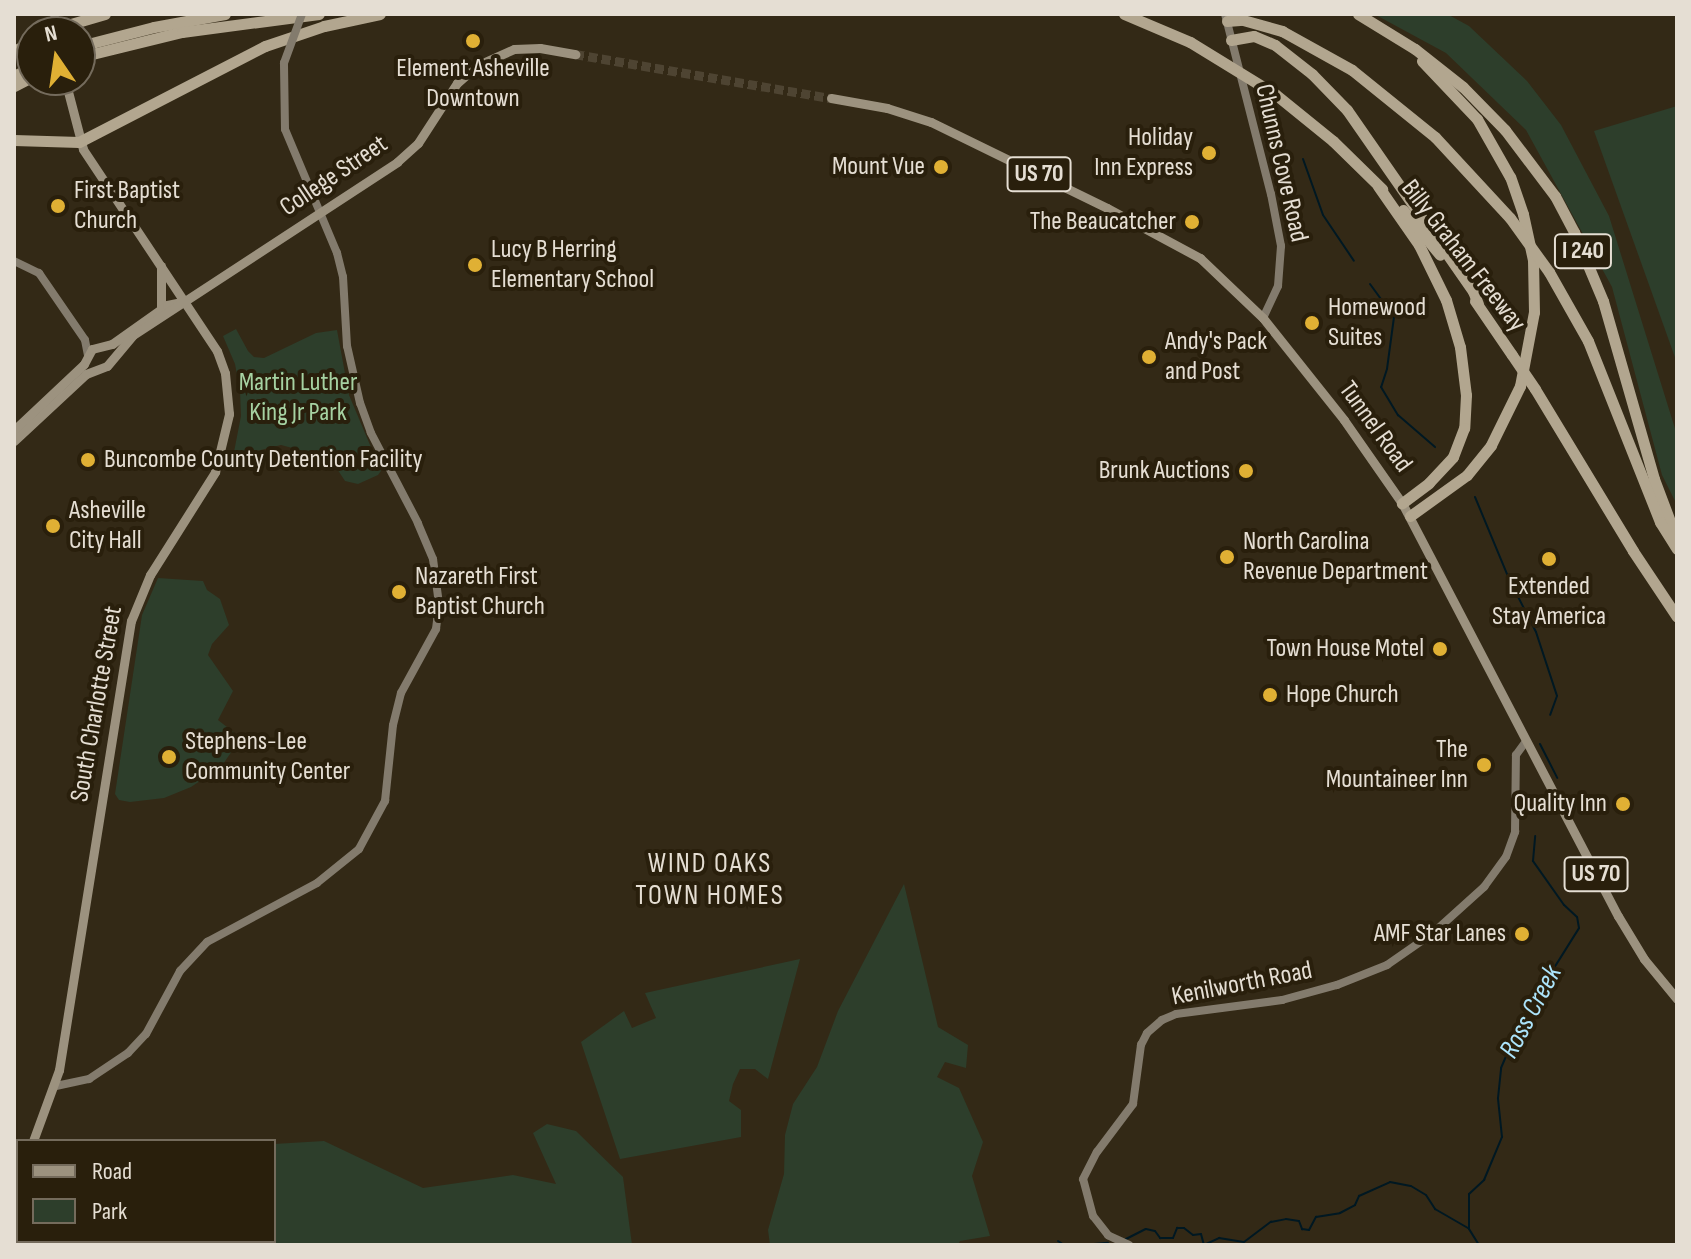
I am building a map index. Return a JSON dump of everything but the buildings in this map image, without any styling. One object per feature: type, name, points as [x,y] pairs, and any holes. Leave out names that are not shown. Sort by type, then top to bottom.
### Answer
[{"type":"highway","points":[[96,42],[225,14]]},
{"type":"highway","points":[[96,53],[182,32],[319,14]]},
{"type":"highway","points":[[14,140],[79,142],[265,46],[313,29],[380,14]]},
{"type":"highway","name":"Billy Graham Freeway","points":[[1124,14],[1190,42],[1275,94],[1333,141],[1408,214],[1478,304],[1535,389],[1633,551],[1677,617]]},
{"type":"highway","name":"I 240","points":[[1358,14],[1439,67],[1485,107],[1555,196],[1603,301],[1654,479],[1677,540]]},
{"type":"highway","points":[[1226,18],[1282,31],[1352,70],[1444,145],[1510,218],[1549,272],[1588,341],[1660,522],[1677,549]]},
{"type":"highway","points":[[1382,29],[1438,76],[1485,130],[1514,186],[1533,260],[1531,341],[1512,406],[1481,460],[1453,486],[1410,516]]},
{"type":"highway","points":[[1231,40],[1249,36],[1266,40],[1324,86],[1372,144],[1473,291],[1478,304]]},
{"type":"highway","points":[[1378,186],[1419,245],[1442,290],[1460,347],[1466,395],[1464,428],[1453,457],[1429,483],[1402,503]]},
{"type":"main road","points":[[56,1086],[89,1079],[128,1053],[146,1034],[180,971],[199,950],[347,862],[371,834],[385,801],[396,710],[407,679],[436,629],[438,593],[428,543],[371,433],[360,403],[347,346],[343,277],[321,213],[285,129],[282,111],[284,63],[302,14]]},
{"type":"main road","name":"Chunns Cove Road","points":[[1226,18],[1271,194],[1281,246],[1278,286],[1263,318]]},
{"type":"main road","name":"College Street","points":[[95,369],[105,368],[110,358],[133,335],[407,154],[425,134],[457,83],[478,65],[498,54],[522,48],[575,54]]},
{"type":"main road","name":"South Charlotte Street","points":[[34,1139],[56,1086],[131,621],[150,575],[215,472],[226,439],[229,399],[225,373],[211,340],[79,142],[68,96]]},
{"type":"main road","name":"Tunnel Road","points":[[831,98],[887,108],[931,122],[1107,208],[1200,258],[1263,318],[1344,420],[1410,516],[1525,742],[1629,935],[1677,999]]},
{"type":"main road","points":[[14,261],[39,273],[85,340],[88,357],[95,369],[14,430]]},
{"type":"main road","points":[[161,266],[161,309]]},
{"type":"main road","name":"College Street","points":[[88,357],[161,309],[185,302]]},
{"type":"main road","points":[[85,340],[110,358]]},
{"type":"main road","points":[[14,441],[88,357]]},
{"type":"main road","name":"Kenilworth Road","points":[[1129,1245],[1108,1235],[1093,1216],[1083,1179],[1097,1152],[1133,1104],[1141,1045],[1147,1033],[1162,1020],[1176,1014],[1311,994],[1371,973],[1433,933],[1484,887],[1506,857],[1515,832],[1517,751],[1525,742]]},
{"type":"green space","points":[[1374,14],[1447,14],[1469,26],[1527,81],[1561,125],[1609,216],[1677,435],[1677,505],[1662,475],[1612,287],[1526,130],[1446,53]]},
{"type":"green space","points":[[1677,106],[1677,363],[1594,131]]},
{"type":"green space","name":"Martin Luther King Jr Park","points":[[236,329],[248,351],[254,357],[264,358],[316,333],[337,330],[349,395],[381,471],[378,475],[358,484],[345,481],[330,458],[281,445],[233,457],[241,416],[240,391],[235,364],[223,336]]},
{"type":"green space","points":[[158,578],[203,581],[207,590],[220,599],[229,625],[212,644],[208,655],[233,691],[218,720],[241,738],[221,767],[191,787],[164,798],[130,802],[119,800],[115,794],[142,615]]},
{"type":"green space","points":[[904,884],[938,1027],[968,1045],[966,1068],[945,1062],[937,1077],[959,1088],[983,1142],[972,1176],[990,1236],[960,1241],[958,1245],[770,1245],[768,1230],[784,1174],[785,1135],[793,1104],[817,1067],[838,1011]]},
{"type":"green space","points":[[800,959],[768,1079],[755,1069],[740,1069],[733,1084],[729,1101],[741,1110],[741,1137],[620,1159],[581,1042],[624,1011],[632,1028],[656,1018],[645,993]]},
{"type":"green space","points":[[547,1124],[576,1131],[623,1177],[632,1245],[84,1245],[276,1243],[276,1144],[324,1141],[423,1188],[513,1175],[556,1184],[533,1133]]},
{"type":"waterway","name":"Ross Creek","points":[[1303,159],[1323,215],[1354,261]]},
{"type":"waterway","name":"Ross Creek","points":[[1370,284],[1394,317],[1387,369],[1381,387],[1398,415],[1435,447]]},
{"type":"waterway","name":"Ross Creek","points":[[1475,497],[1510,581],[1536,632],[1557,696],[1550,715]]},
{"type":"waterway","name":"Ross Creek","points":[[1540,744],[1557,778]]},
{"type":"waterway","name":"Ross Creek","points":[[1479,1245],[1469,1229],[1469,1194],[1484,1180],[1502,1137],[1498,1098],[1501,1068],[1522,1019],[1579,928],[1577,917],[1564,905],[1533,861],[1535,836]]},
{"type":"waterway","points":[[1126,1239],[1146,1229],[1155,1231],[1160,1238],[1173,1238],[1177,1228],[1184,1228],[1193,1235],[1201,1234],[1204,1245],[1219,1238],[1244,1242],[1271,1222],[1286,1219],[1299,1221],[1302,1229],[1309,1230],[1316,1217],[1340,1213],[1355,1205],[1359,1196],[1390,1182],[1411,1186],[1426,1195],[1435,1209],[1468,1228]]},
{"type":"waterway","points":[[1058,1241],[1064,1245]]},
{"type":"waterway","points":[[1083,1245],[1108,1243]]},
{"type":"tunnel","points":[[575,54],[831,98]]},
{"type":"place","name":"Element Asheville Downtown","points":[[473,41]]},
{"type":"place","name":"Holiday Inn Express","points":[[1209,153]]},
{"type":"place","name":"Mount Vue","points":[[941,167]]},
{"type":"place","name":"First Baptist Church","points":[[58,206]]},
{"type":"place","name":"The Beaucatcher","points":[[1192,222]]},
{"type":"place","name":"Lucy B Herring Elementary School","points":[[475,265]]},
{"type":"place","name":"Homewood Suites","points":[[1312,323]]},
{"type":"place","name":"Andy's Pack and Post","points":[[1149,357]]},
{"type":"place","name":"Buncombe County Detention Facility","points":[[88,460]]},
{"type":"place","name":"Brunk Auctions","points":[[1246,471]]},
{"type":"place","name":"Asheville City Hall","points":[[53,526]]},
{"type":"place","name":"North Carolina Revenue Department","points":[[1227,557]]},
{"type":"place","name":"Extended Stay America","points":[[1549,559]]},
{"type":"place","name":"Nazareth First Baptist Church","points":[[399,592]]},
{"type":"place","name":"Town House Motel","points":[[1440,649]]},
{"type":"place","name":"Hope Church","points":[[1270,695]]},
{"type":"place","name":"Stephens-Lee Community Center","points":[[169,757]]},
{"type":"place","name":"The Mountaineer Inn","points":[[1484,765]]},
{"type":"place","name":"Quality Inn","points":[[1623,804]]},
{"type":"place","name":"AMF Star Lanes","points":[[1522,934]]},
{"type":"district","name":"WIND OAKS TOWN HOMES","points":[[710,880]]}]
